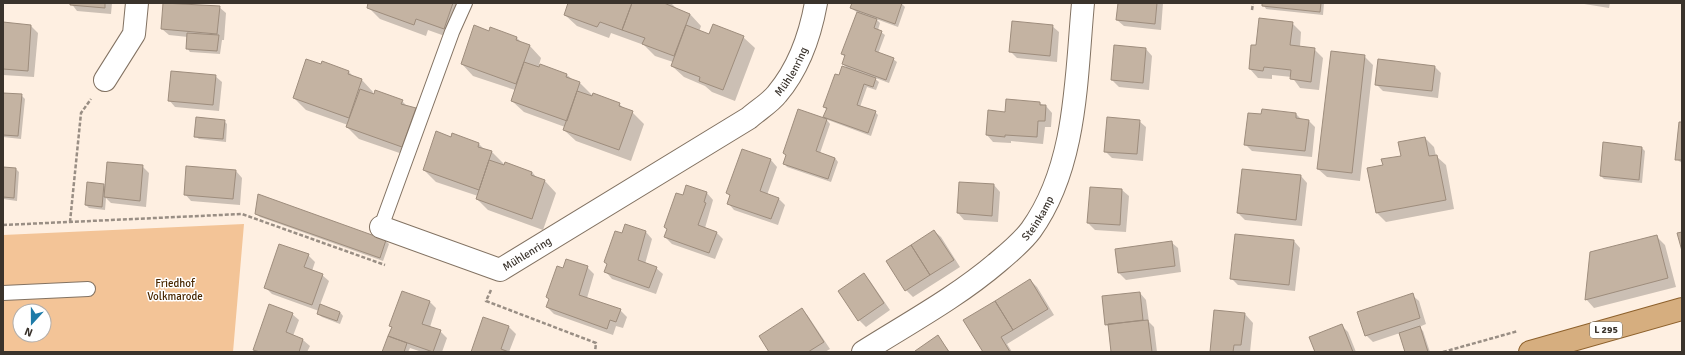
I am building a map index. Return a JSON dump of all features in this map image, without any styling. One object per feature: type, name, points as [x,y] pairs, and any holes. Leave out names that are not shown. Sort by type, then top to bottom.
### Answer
[{"type":"main road","name":"L 295","points":[[1530,352],[1682,310]]},
{"type":"street","points":[[105,80],[134,34],[137,3]]},
{"type":"street","name":"Mühlenring","points":[[381,227],[500,270],[749,118],[777,95],[795,70],[806,44],[816,3]]},
{"type":"street","name":"Steinkamp","points":[[863,352],[975,281],[1013,249],[1031,230],[1050,196],[1064,158],[1072,111],[1083,3]]},
{"type":"lane","name":"Mühlenring","points":[[381,227],[452,32],[465,3]]},
{"type":"lane","points":[[3,293],[88,289]]},
{"type":"path","points":[[1252,10],[1253,3]]},
{"type":"path","points":[[70,222],[81,113],[105,80]]},
{"type":"path","points":[[3,225],[242,214],[385,265]]},
{"type":"path","points":[[500,270],[486,301],[596,343],[595,352]]},
{"type":"green space","name":"Friedhof Volkmarode","points":[[244,224],[233,352],[3,352],[3,235]]},
{"type":"building","points":[[70,3],[105,3],[105,8],[70,5]]},
{"type":"building","points":[[163,3],[220,6],[217,34],[161,29]]},
{"type":"building","points":[[368,3],[453,3],[444,29],[416,19],[414,25],[367,8]]},
{"type":"building","points":[[568,3],[632,3],[622,30],[600,22],[597,27],[564,15]]},
{"type":"building","points":[[632,3],[664,3],[690,14],[674,56],[642,44],[645,38],[622,30]]},
{"type":"building","points":[[852,3],[902,3],[895,24],[850,8]]},
{"type":"building","points":[[1118,3],[1157,3],[1155,24],[1116,20]]},
{"type":"building","points":[[1262,3],[1321,3],[1320,12],[1262,6]]},
{"type":"building","points":[[857,12],[877,19],[874,28],[882,31],[875,51],[894,58],[886,80],[842,64],[845,55],[841,54]]},
{"type":"building","points":[[1259,18],[1293,22],[1290,45],[1315,48],[1311,82],[1290,79],[1291,70],[1264,67],[1263,71],[1249,69],[1251,45],[1256,45]]},
{"type":"building","points":[[1012,21],[1053,25],[1050,56],[1009,52]]},
{"type":"building","points":[[3,22],[31,25],[28,71],[3,69]]},
{"type":"building","points":[[713,24],[744,36],[723,90],[699,81],[700,77],[671,66],[686,25],[709,34]]},
{"type":"building","points":[[474,25],[489,31],[490,27],[517,37],[516,40],[530,45],[516,84],[461,64]]},
{"type":"building","points":[[187,33],[219,35],[217,51],[186,49]]},
{"type":"building","points":[[1114,45],[1146,48],[1143,83],[1111,80]]},
{"type":"building","points":[[1331,51],[1365,55],[1352,173],[1317,169]]},
{"type":"building","points":[[306,59],[321,64],[322,61],[349,71],[348,74],[362,79],[349,118],[293,98]]},
{"type":"building","points":[[1378,59],[1435,66],[1432,91],[1375,85]]},
{"type":"building","points":[[524,62],[539,67],[540,64],[567,74],[566,77],[580,82],[567,121],[511,101]]},
{"type":"building","points":[[842,66],[876,78],[873,87],[864,84],[857,105],[876,111],[868,133],[823,117],[827,108],[823,107],[835,74],[839,75]]},
{"type":"building","points":[[171,71],[216,75],[213,105],[168,101]]},
{"type":"building","points":[[360,89],[374,94],[375,90],[403,100],[401,104],[416,108],[402,147],[346,127]]},
{"type":"building","points":[[577,91],[592,96],[593,93],[620,103],[619,106],[633,111],[619,150],[563,130]]},
{"type":"building","points":[[3,93],[22,94],[18,136],[3,135]]},
{"type":"building","points":[[1006,99],[1040,102],[1040,105],[1046,105],[1045,121],[1038,121],[1037,137],[1005,135],[1005,137],[986,135],[988,110],[1005,112]]},
{"type":"building","points":[[798,109],[827,119],[816,151],[835,158],[828,179],[783,164],[786,155],[783,153]]},
{"type":"building","points":[[1262,109],[1296,113],[1296,118],[1309,120],[1305,151],[1244,145],[1248,113],[1261,114]]},
{"type":"building","points":[[196,117],[225,120],[223,139],[194,137]]},
{"type":"building","points":[[1107,117],[1140,120],[1137,154],[1104,152]]},
{"type":"building","points":[[1679,122],[1682,122],[1682,160],[1675,160]]},
{"type":"building","points":[[436,131],[451,137],[452,133],[479,143],[478,147],[492,151],[479,190],[423,170]]},
{"type":"building","points":[[1425,137],[1429,156],[1437,155],[1446,200],[1376,213],[1367,168],[1383,165],[1381,159],[1401,156],[1398,142]]},
{"type":"building","points":[[1603,142],[1642,147],[1639,180],[1600,176]]},
{"type":"building","points":[[742,149],[771,159],[760,191],[779,198],[771,219],[727,204],[730,195],[726,193]]},
{"type":"building","points":[[489,160],[504,165],[505,162],[532,172],[531,175],[545,180],[532,219],[476,199]]},
{"type":"building","points":[[107,162],[143,165],[140,201],[104,197]]},
{"type":"building","points":[[186,166],[236,170],[233,199],[184,195]]},
{"type":"building","points":[[3,167],[16,168],[14,198],[3,197]]},
{"type":"building","points":[[1242,169],[1301,175],[1296,220],[1237,213]]},
{"type":"building","points":[[87,182],[104,184],[102,207],[85,205]]},
{"type":"building","points":[[959,182],[994,184],[992,216],[957,213]]},
{"type":"building","points":[[686,185],[707,192],[704,202],[706,203],[698,225],[717,232],[709,253],[664,237],[667,229],[664,227],[676,193],[683,195]]},
{"type":"building","points":[[1090,187],[1122,189],[1120,225],[1087,223]]},
{"type":"building","points":[[258,194],[386,240],[380,258],[255,214]]},
{"type":"building","points":[[625,224],[646,231],[638,260],[657,267],[649,288],[604,272],[607,264],[604,262],[615,231],[622,233]]},
{"type":"building","points":[[934,230],[954,260],[930,275],[911,245]]},
{"type":"building","points":[[1682,232],[1682,251],[1677,233]]},
{"type":"building","points":[[1235,234],[1294,240],[1289,285],[1230,279]]},
{"type":"building","points":[[1657,235],[1668,278],[1585,300],[1590,252]]},
{"type":"building","points":[[1172,241],[1175,266],[1118,273],[1115,249]]},
{"type":"building","points":[[279,244],[309,254],[304,267],[323,274],[312,305],[264,288]]},
{"type":"building","points":[[911,245],[930,275],[905,291],[886,261]]},
{"type":"building","points":[[566,259],[588,266],[579,295],[621,309],[616,322],[610,320],[607,329],[546,307],[549,299],[546,297],[557,266],[563,268]]},
{"type":"building","points":[[864,273],[884,303],[858,321],[838,291]]},
{"type":"building","points":[[1030,279],[1048,309],[1013,330],[995,301]]},
{"type":"building","points":[[402,291],[430,301],[422,324],[441,330],[433,352],[388,336],[392,327],[389,326]]},
{"type":"building","points":[[1140,292],[1143,320],[1105,325],[1102,296]]},
{"type":"building","points":[[1413,293],[1420,318],[1365,336],[1357,312]]},
{"type":"building","points":[[995,301],[1013,330],[1001,337],[1010,352],[983,352],[963,320]]},
{"type":"building","points":[[269,304],[293,313],[286,332],[303,339],[299,352],[260,352],[253,350]]},
{"type":"building","points":[[320,304],[340,312],[337,321],[317,314]]},
{"type":"building","points":[[802,308],[824,342],[808,352],[769,352],[759,336]]},
{"type":"building","points":[[1214,310],[1245,313],[1241,345],[1234,345],[1233,352],[1210,352]]},
{"type":"building","points":[[483,317],[509,326],[501,349],[509,352],[471,352]]},
{"type":"building","points":[[1148,320],[1152,352],[1111,352],[1108,324]]},
{"type":"building","points":[[1342,324],[1353,352],[1315,352],[1309,337]]},
{"type":"building","points":[[1420,326],[1428,352],[1405,352],[1399,333]]},
{"type":"building","points":[[938,335],[949,352],[915,351]]},
{"type":"building","points":[[388,336],[407,343],[404,352],[382,352]]}]
